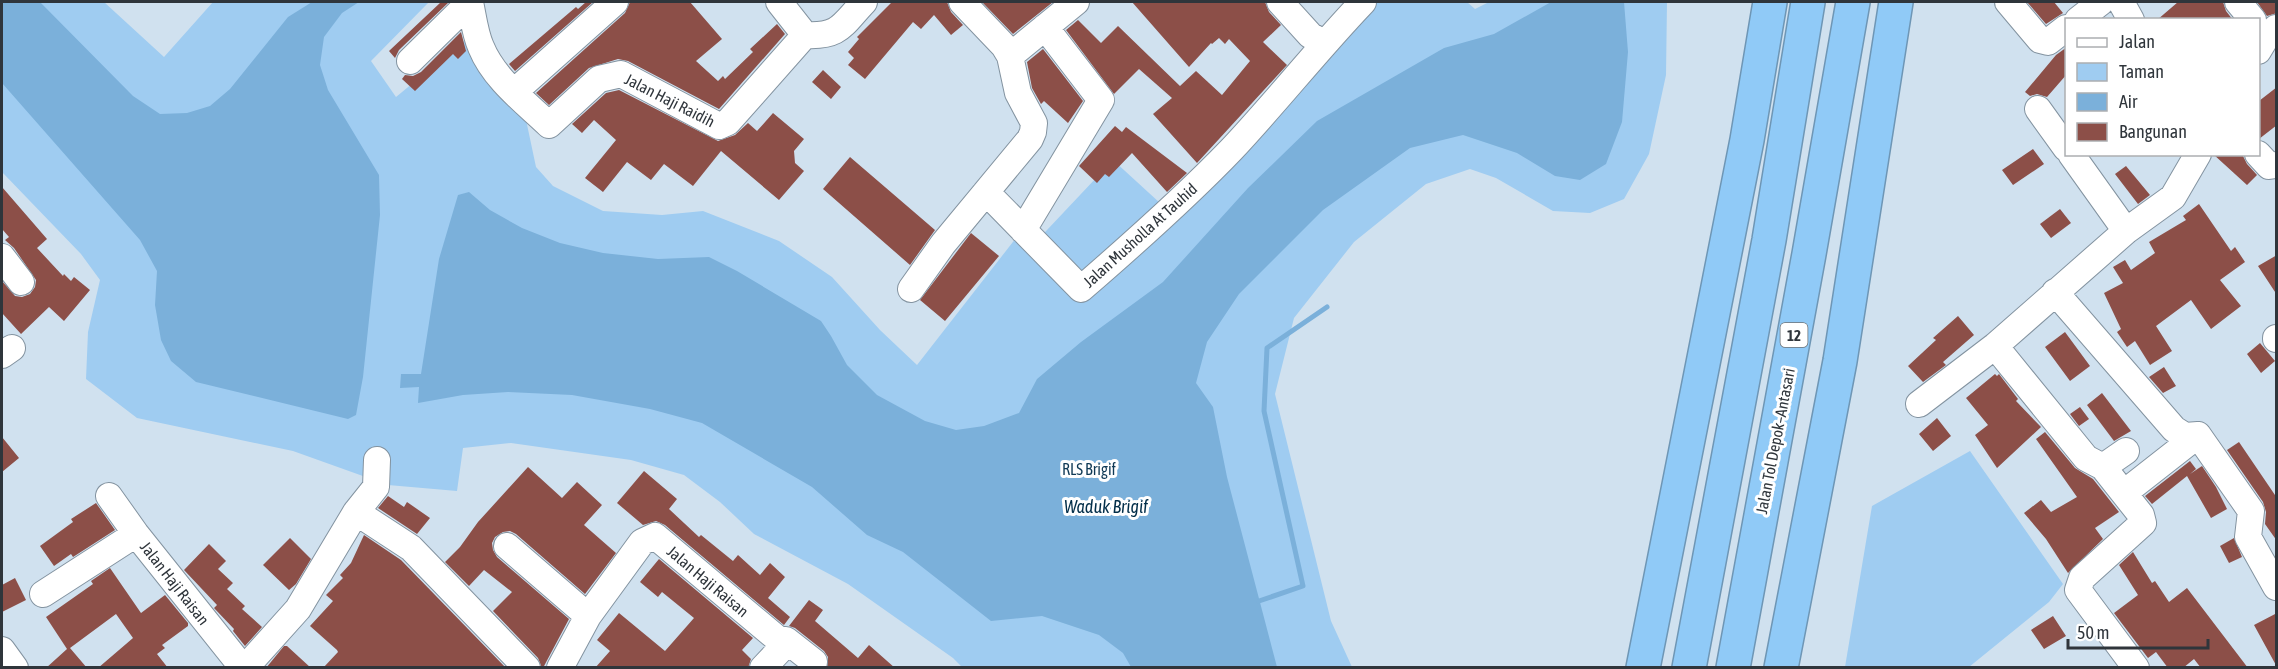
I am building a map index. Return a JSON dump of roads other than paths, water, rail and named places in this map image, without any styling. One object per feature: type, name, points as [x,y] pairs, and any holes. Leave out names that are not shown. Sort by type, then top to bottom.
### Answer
[{"type":"highway","points":[[1643,668],[1747,140],[1770,2]]},
{"type":"highway","points":[[1689,667],[1769,240],[1808,2]]},
{"type":"highway","name":"Jalan Tol Depok–Antasari","points":[[1732,668],[1811,243],[1852,2]]},
{"type":"highway","points":[[1781,668],[1840,361],[1896,2]]},
{"type":"street","points":[[410,61],[470,2]]},
{"type":"street","points":[[470,2],[481,47],[491,64],[514,92],[615,2]]},
{"type":"street","points":[[779,2],[805,35],[818,36],[836,32],[864,2]]},
{"type":"street","points":[[912,289],[943,244],[1034,132],[1034,123],[1018,93],[1010,56],[1004,46],[962,2]]},
{"type":"street","points":[[1010,56],[1076,2]]},
{"type":"street","points":[[1280,2],[1310,34],[1323,43],[1363,2]]},
{"type":"street","points":[[2008,2],[2040,40],[2048,42],[2065,29]]},
{"type":"street","points":[[2081,18],[2101,2]]},
{"type":"street","points":[[2121,2],[2130,18]]},
{"type":"street","points":[[2238,2],[2251,18]]},
{"type":"street","points":[[1023,230],[1101,100],[1045,27]]},
{"type":"street","name":"Jalan Haji Raidih","points":[[514,92],[549,125],[599,79],[621,74],[719,126],[728,122],[805,35]]},
{"type":"street","name":"Jalan Musholla At Tauhid","points":[[986,192],[1081,290],[1165,216],[1233,148],[1323,43]]},
{"type":"street","points":[[2038,109],[2065,145]]},
{"type":"street","points":[[2072,156],[2126,231]]},
{"type":"street","points":[[1919,404],[1995,346],[2126,231],[2173,197],[2197,156]]},
{"type":"street","points":[[2260,156],[2269,166],[2277,165]]},
{"type":"street","points":[[2,257],[21,282]]},
{"type":"street","points":[[2055,292],[2174,429],[2185,436],[2198,435]]},
{"type":"street","points":[[1995,346],[2086,458],[2103,467],[2141,515],[2144,523],[2082,578],[2078,590],[2136,668]]},
{"type":"street","points":[[2124,493],[2198,435]]},
{"type":"street","points":[[2198,435],[2251,511],[2248,537],[2277,588]]},
{"type":"street","points":[[2103,467],[2126,451]]},
{"type":"street","name":"Jalan Haji Raisan","points":[[109,496],[136,534],[244,668],[298,609],[356,512],[376,487],[377,460]]},
{"type":"street","points":[[356,512],[411,548],[527,668]]},
{"type":"street","points":[[43,594],[136,534]]},
{"type":"street","name":"Jalan Haji Raisan","points":[[560,668],[588,616],[642,542],[655,536],[779,640]]},
{"type":"street","points":[[507,546],[588,616]]},
{"type":"street","points":[[763,668],[778,651],[779,640],[786,640],[814,662]]},
{"type":"street","points":[[2,650],[15,668]]},
{"type":"water","points":[[2,2],[40,2],[133,96],[160,114],[187,113],[210,106],[230,89],[288,17],[312,2],[359,2],[342,13],[324,37],[320,65],[328,90],[379,175],[380,215],[363,377],[356,415],[348,419],[196,382],[171,361],[161,340],[155,305],[157,271],[140,240],[2,83]]},
{"type":"water","name":"Waduk Brigif","points":[[1551,2],[1624,2],[1628,52],[1622,122],[1606,164],[1580,180],[1555,176],[1517,153],[1463,135],[1410,148],[1323,210],[1239,294],[1207,342],[1196,383],[1213,407],[1227,477],[1277,667],[1131,667],[1123,653],[1099,635],[1042,616],[991,621],[903,552],[867,535],[812,487],[702,423],[650,409],[572,395],[508,392],[463,395],[418,403],[419,387],[400,388],[401,374],[421,374],[439,259],[458,195],[469,192],[490,210],[522,228],[560,243],[603,253],[658,259],[709,257],[821,321],[847,365],[877,395],[925,421],[956,430],[984,426],[1019,413],[1037,379],[1081,342],[1163,282],[1248,188],[1317,121],[1444,48],[1494,34]]},
{"type":"waterway","points":[[1259,601],[1303,586],[1264,411],[1267,348],[1327,307]]},
{"type":"park label","name":"RLS Brigif","points":[[1089,469]]}]
